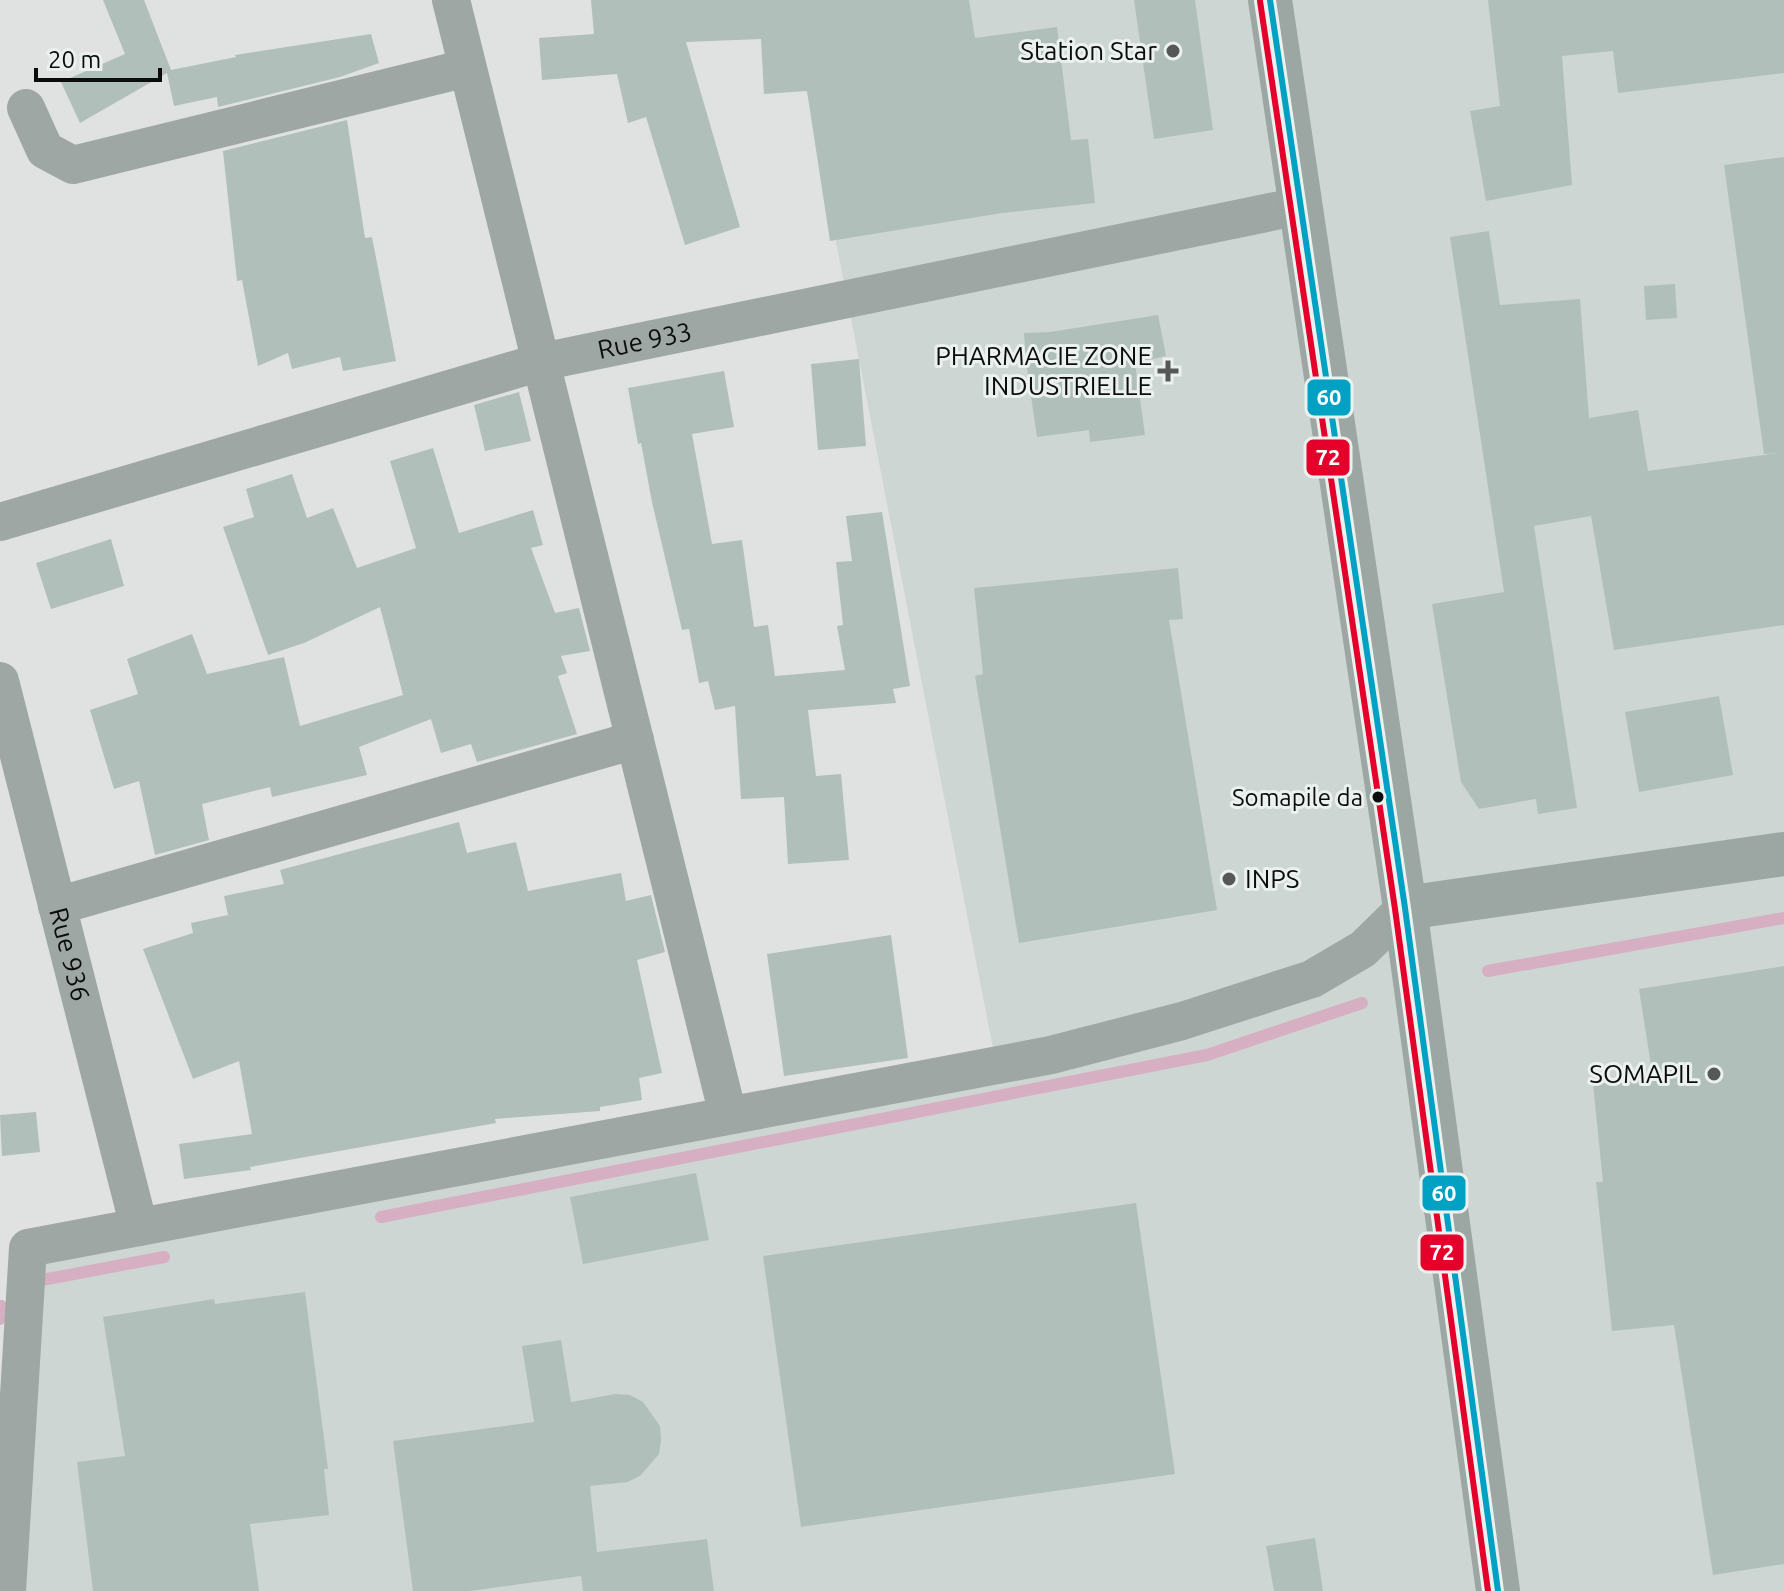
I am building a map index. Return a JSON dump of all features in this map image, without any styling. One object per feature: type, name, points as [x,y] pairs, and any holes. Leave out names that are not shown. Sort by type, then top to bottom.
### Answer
[{"type":"main road","points":[[1270,0],[1405,908],[1498,1591]]},
{"type":"main road","points":[[1405,908],[1784,854]]},
{"type":"street","points":[[451,0],[728,1115]]},
{"type":"street","points":[[26,108],[45,150],[73,165],[467,68]]},
{"type":"street","name":"Rue 933","points":[[0,522],[541,362],[1300,206]]},
{"type":"street","name":"Rue 936","points":[[0,681],[139,1227]]},
{"type":"street","points":[[57,906],[635,740]]},
{"type":"street","points":[[7,1591],[28,1248],[1051,1055],[1182,1021],[1312,979],[1363,949],[1405,908]]},
{"type":"shaded area","points":[[789,0],[1784,0],[1784,1591],[15,1591],[33,1264],[998,1074]]},
{"type":"building","points":[[103,0],[144,0],[171,70],[235,55],[371,34],[379,63],[340,77],[218,107],[217,97],[174,106],[167,73],[80,123],[61,82],[125,54]]},
{"type":"building","points":[[591,0],[969,0],[975,38],[1057,27],[1071,140],[1088,139],[1095,203],[1002,213],[830,241],[807,91],[764,94],[761,39],[686,42],[740,227],[685,245],[646,117],[628,123],[617,74],[542,80],[539,38],[594,34]]},
{"type":"building","points":[[1134,0],[1195,0],[1213,130],[1154,139]]},
{"type":"building","points":[[1488,0],[1784,0],[1784,73],[1618,93],[1613,51],[1562,56],[1572,185],[1486,201],[1470,111],[1500,106]]},
{"type":"building","points":[[347,120],[365,238],[372,237],[396,361],[343,371],[340,357],[292,369],[288,353],[258,366],[242,280],[237,281],[223,151]]},
{"type":"building","points":[[1784,157],[1784,625],[1614,650],[1591,516],[1534,526],[1577,808],[1538,814],[1536,799],[1479,809],[1461,782],[1432,604],[1504,592],[1450,237],[1489,231],[1500,305],[1580,299],[1589,418],[1638,410],[1648,471],[1778,453],[1764,454],[1724,165]]},
{"type":"building","points":[[1675,284],[1677,318],[1646,320],[1644,286]]},
{"type":"building","points":[[1158,315],[1166,356],[1135,363],[1145,435],[1090,442],[1089,430],[1037,437],[1024,333],[1050,332]]},
{"type":"building","points":[[859,359],[866,446],[818,450],[811,364]]},
{"type":"building","points":[[724,371],[734,427],[692,434],[712,544],[742,540],[754,627],[768,625],[775,676],[845,670],[837,626],[843,625],[836,562],[852,561],[846,516],[882,512],[910,686],[893,689],[896,703],[808,710],[816,776],[841,774],[849,860],[788,864],[784,797],[741,799],[735,706],[715,710],[708,681],[699,683],[689,629],[682,630],[641,443],[638,444],[628,388]]},
{"type":"building","points":[[519,392],[531,441],[485,451],[474,405]]},
{"type":"building","points":[[433,448],[459,533],[533,510],[543,545],[531,548],[555,613],[579,608],[590,651],[561,656],[567,673],[558,676],[577,734],[477,762],[471,744],[441,753],[431,719],[359,747],[367,775],[272,797],[270,787],[202,804],[209,840],[155,855],[139,781],[114,789],[90,710],[138,694],[127,659],[192,634],[207,674],[284,657],[300,726],[403,695],[380,607],[304,643],[268,655],[223,527],[254,517],[246,489],[292,474],[307,518],[333,508],[357,568],[416,548],[390,461]]},
{"type":"building","points":[[111,539],[124,586],[51,609],[36,563]]},
{"type":"building","points":[[1178,568],[1183,619],[1169,620],[1217,910],[1019,943],[975,676],[983,674],[974,588]]},
{"type":"building","points":[[1719,696],[1733,775],[1639,792],[1625,712]]},
{"type":"building","points":[[459,822],[467,853],[516,842],[528,891],[621,873],[626,901],[651,895],[665,952],[637,960],[662,1073],[639,1078],[642,1100],[600,1107],[600,1111],[495,1119],[496,1123],[250,1167],[251,1170],[184,1179],[179,1144],[252,1134],[239,1061],[193,1079],[143,949],[193,933],[191,923],[228,915],[224,896],[284,884],[280,870]]},
{"type":"building","points":[[891,935],[908,1058],[784,1076],[767,954]]},
{"type":"building","points":[[1784,966],[1784,1564],[1713,1575],[1674,1325],[1612,1331],[1596,1182],[1603,1182],[1593,1084],[1653,1078],[1639,989]]},
{"type":"building","points":[[36,1112],[40,1152],[2,1156],[0,1115]]},
{"type":"building","points":[[696,1173],[709,1240],[583,1264],[570,1197]]},
{"type":"building","points":[[1136,1203],[1175,1474],[801,1527],[763,1256]]},
{"type":"building","points":[[305,1292],[328,1469],[324,1469],[329,1515],[250,1524],[259,1591],[93,1591],[77,1462],[125,1456],[103,1317],[214,1299],[215,1304]]},
{"type":"building","points":[[561,1340],[571,1402],[615,1394],[630,1395],[643,1402],[660,1426],[659,1454],[641,1475],[628,1482],[590,1486],[597,1552],[707,1539],[714,1591],[583,1591],[581,1576],[470,1591],[413,1591],[393,1441],[534,1422],[522,1346]]},
{"type":"building","points":[[1315,1538],[1323,1591],[1274,1591],[1266,1546]]},
{"type":"waterway","points":[[1488,971],[1784,918]]},
{"type":"waterway","points":[[381,1217],[1207,1055],[1362,1003]]},
{"type":"waterway","points":[[42,1280],[164,1257]]},
{"type":"waterway","points":[[0,1319],[1,1306]]},
{"type":"transit line","name":"60","points":[[1270,0],[1405,908],[1498,1591]]},
{"type":"transit line","name":"72","points":[[1260,1],[1395,909],[1488,1591]]},
{"type":"place","name":"Station Star","points":[[1173,51]]},
{"type":"place","name":"PHARMACIE ZONE INDUSTRIELLE","points":[[1168,371]]},
{"type":"place","name":"Somapile da","points":[[1378,797]]},
{"type":"place","name":"INPS","points":[[1229,879]]},
{"type":"place","name":"SOMAPIL","points":[[1714,1074]]}]
